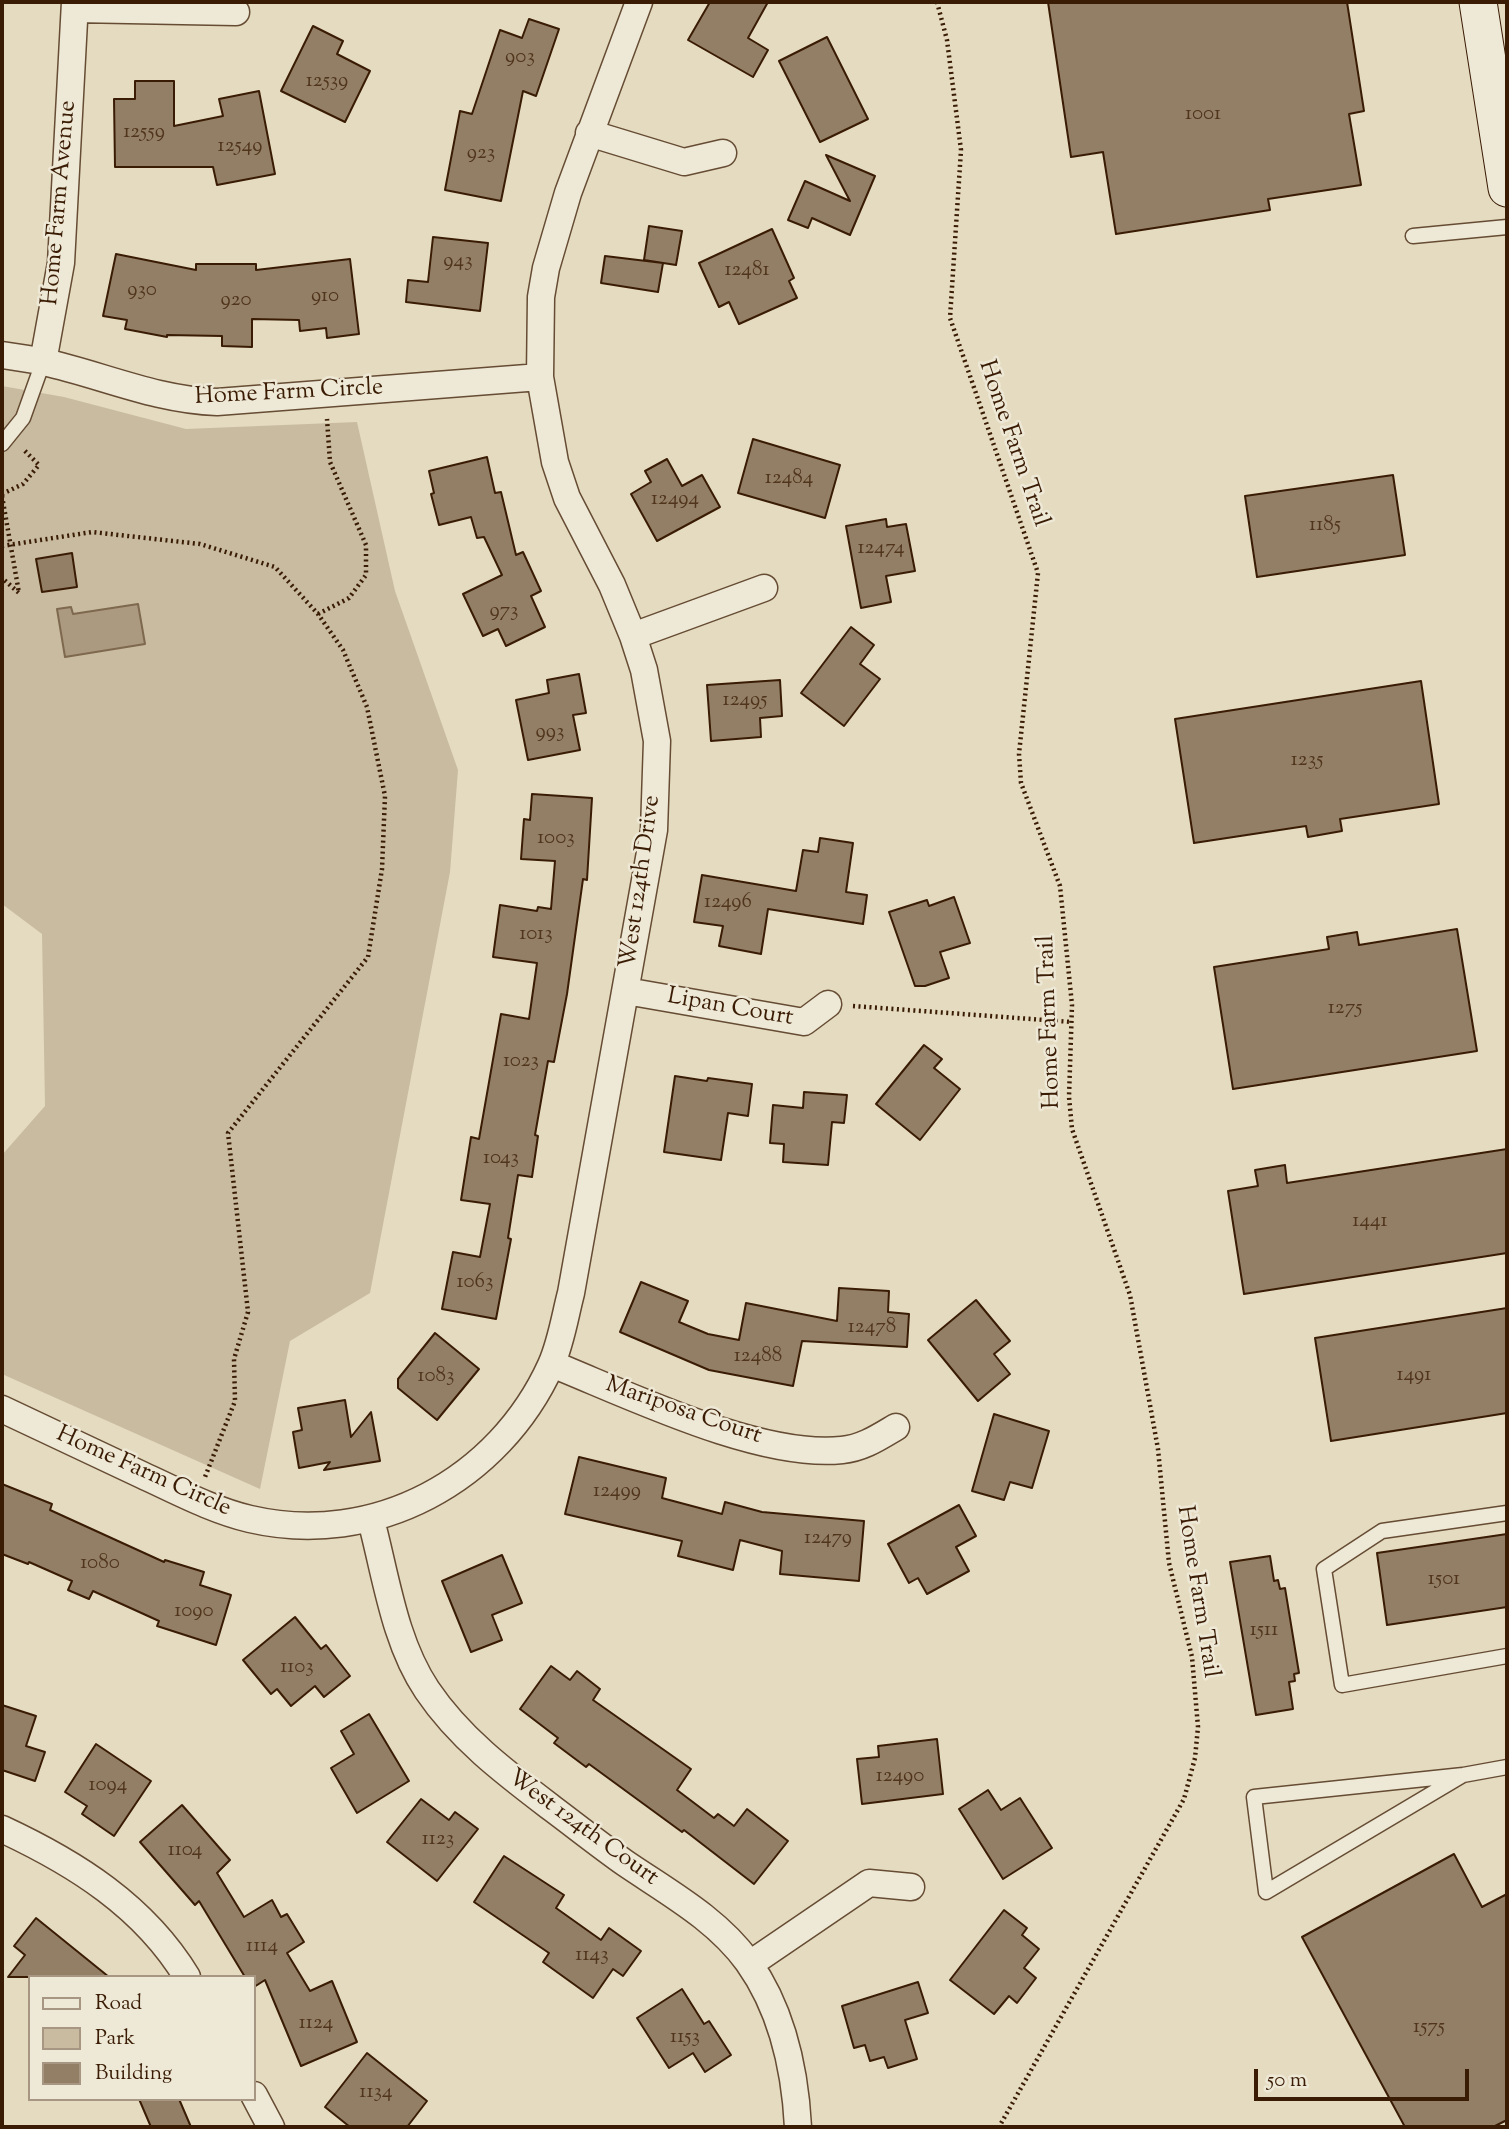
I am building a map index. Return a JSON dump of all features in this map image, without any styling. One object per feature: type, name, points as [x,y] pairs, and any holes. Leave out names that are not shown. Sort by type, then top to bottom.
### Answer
[{"type":"street","name":"West 124th Drive","points":[[371,1520],[424,1498],[477,1465],[522,1416],[552,1364],[571,1293],[626,991],[654,830],[657,741],[652,708],[633,636],[611,585],[567,498],[550,438],[540,377],[540,309],[546,268],[568,193],[639,2]]},
{"type":"street","points":[[1478,2],[1507,187]]},
{"type":"street","points":[[75,5],[236,12]]},
{"type":"street","name":"Home Farm Avenue","points":[[43,362],[61,263],[75,5]]},
{"type":"street","points":[[589,133],[684,162],[723,153]]},
{"type":"street","points":[[2,355],[43,362]]},
{"type":"street","name":"Home Farm Circle","points":[[43,362],[170,398],[193,401],[540,377]]},
{"type":"street","points":[[633,636],[764,588]]},
{"type":"street","name":"Lipan Court","points":[[626,991],[804,1022],[828,1004]]},
{"type":"street","name":"Mariposa Court","points":[[552,1364],[686,1418],[747,1438],[790,1447],[822,1451],[844,1450],[863,1446],[896,1427]]},
{"type":"street","name":"Home Farm Circle","points":[[2,1409],[195,1500],[233,1514],[283,1524],[310,1526],[371,1520]]},
{"type":"street","name":"West 124th Court","points":[[371,1520],[400,1633],[426,1689],[443,1712],[493,1763],[622,1861],[716,1927],[750,1964],[784,2033],[796,2090],[798,2127]]},
{"type":"street","points":[[2,1829],[46,1850],[88,1875],[140,1916],[186,1975]]},
{"type":"street","points":[[750,1964],[869,1883],[911,1887]]},
{"type":"street","points":[[256,2099],[271,2127]]},
{"type":"lane","points":[[1413,236],[1507,227]]},
{"type":"lane","points":[[2,444],[23,418],[43,362]]},
{"type":"lane","points":[[1507,1513],[1382,1531],[1324,1569],[1342,1685],[1507,1656]]},
{"type":"lane","points":[[1462,1775],[1266,1892],[1254,1797],[1462,1775],[1507,1767]]},
{"type":"path","name":"Home Farm Trail","points":[[937,2],[947,40],[961,150],[950,318],[1038,573],[1019,754],[1021,783],[1060,886],[1067,935],[1072,1022],[1069,1097],[1072,1129],[1130,1295],[1158,1449],[1169,1563],[1192,1657],[1198,1727],[1195,1758],[1184,1799],[999,2127]]},
{"type":"path","points":[[318,614],[349,598],[366,575],[366,545],[330,462],[326,393]]},
{"type":"path","points":[[2,496],[19,593],[2,578]]},
{"type":"path","points":[[2,546],[92,532],[200,544],[275,567],[318,614],[344,650],[367,707],[384,796],[382,869],[368,957],[228,1133],[248,1312],[234,1359],[234,1401],[195,1500]]},
{"type":"path","points":[[828,1004],[1072,1022]]},
{"type":"green space","points":[[2,386],[64,397],[186,429],[357,422],[395,591],[458,770],[450,872],[370,1293],[290,1341],[260,1489],[2,1374],[2,1155],[45,1106],[42,934],[2,904]]},
{"type":"shaded area","points":[[138,604],[145,644],[65,657],[57,609],[71,607],[73,614]]},
{"type":"building","points":[[710,2],[768,2],[748,38],[768,50],[753,77],[688,40]]},
{"type":"building","points":[[1048,2],[1347,2],[1364,111],[1349,114],[1361,185],[1268,199],[1270,210],[1116,234],[1103,152],[1071,157]]},
{"type":"building","points":[[529,19],[559,29],[536,96],[523,91],[501,201],[445,190],[460,111],[472,114],[500,30],[522,38]]},
{"type":"building","points":[[313,26],[343,41],[337,54],[370,71],[345,122],[281,91]]},
{"type":"building","points":[[827,37],[868,119],[820,142],[779,61]]},
{"type":"building","points":[[135,81],[174,81],[174,126],[223,116],[219,99],[259,91],[275,174],[217,185],[213,167],[115,167],[114,99],[135,99]]},
{"type":"building","points":[[826,155],[875,176],[850,235],[812,218],[808,228],[788,220],[805,181],[850,201]]},
{"type":"building","points":[[649,226],[682,231],[676,265],[644,260]]},
{"type":"building","points":[[772,229],[794,278],[789,281],[797,298],[739,324],[729,302],[719,307],[699,263]]},
{"type":"building","points":[[433,237],[488,243],[480,311],[406,302],[408,280],[428,282]]},
{"type":"building","points":[[116,254],[196,270],[196,264],[256,264],[256,270],[350,259],[359,334],[327,338],[326,328],[300,331],[299,320],[252,319],[252,347],[222,346],[222,336],[167,337],[125,329],[127,320],[103,316]]},
{"type":"building","points":[[605,256],[663,263],[658,292],[601,283]]},
{"type":"building","points":[[753,439],[840,465],[825,518],[738,493]]},
{"type":"building","points":[[487,457],[495,493],[501,492],[516,555],[523,552],[541,591],[531,596],[545,627],[506,646],[498,629],[483,636],[463,594],[502,575],[484,537],[477,538],[471,517],[439,525],[431,494],[434,493],[429,471]]},
{"type":"building","points":[[667,459],[682,486],[702,475],[720,507],[657,541],[631,494],[651,482],[645,471]]},
{"type":"building","points":[[1393,475],[1405,555],[1257,577],[1245,496]]},
{"type":"building","points":[[886,519],[887,527],[906,524],[915,571],[886,576],[891,602],[861,608],[846,526]]},
{"type":"building","points":[[72,553],[77,587],[42,592],[36,559]]},
{"type":"building","points":[[851,627],[874,645],[860,664],[880,679],[844,726],[801,693]]},
{"type":"building","points":[[579,674],[586,713],[573,715],[580,750],[528,760],[516,700],[549,693],[547,680]]},
{"type":"building","points":[[780,680],[782,716],[760,718],[761,737],[711,741],[707,685]]},
{"type":"building","points":[[1421,681],[1439,804],[1340,819],[1342,831],[1308,837],[1306,826],[1194,843],[1175,719]]},
{"type":"building","points":[[532,794],[592,798],[587,880],[583,879],[567,994],[554,1062],[548,1061],[535,1135],[538,1136],[532,1177],[518,1175],[508,1238],[511,1239],[496,1319],[442,1309],[453,1252],[480,1257],[490,1204],[461,1200],[471,1137],[479,1139],[501,1014],[529,1019],[537,963],[493,957],[500,905],[537,911],[538,907],[551,909],[555,861],[521,859],[524,819],[530,820]]},
{"type":"building","points":[[820,838],[853,843],[846,892],[867,895],[863,924],[768,909],[761,954],[719,946],[723,926],[694,922],[702,875],[796,891],[803,850],[818,852]]},
{"type":"building","points":[[954,897],[970,943],[940,952],[949,978],[925,986],[915,986],[889,912],[927,900],[929,906]]},
{"type":"building","points":[[1457,929],[1477,1051],[1233,1089],[1214,967],[1329,949],[1327,937],[1357,932],[1359,945]]},
{"type":"building","points":[[924,1045],[942,1059],[934,1068],[960,1089],[920,1140],[876,1104]]},
{"type":"building","points":[[675,1076],[752,1084],[748,1116],[728,1113],[721,1160],[664,1152]]},
{"type":"building","points":[[804,1092],[847,1095],[844,1123],[832,1122],[828,1165],[783,1162],[784,1144],[770,1143],[773,1105],[803,1108]]},
{"type":"building","points":[[1507,1149],[1507,1253],[1244,1294],[1228,1191],[1258,1186],[1255,1170],[1285,1165],[1287,1183]]},
{"type":"building","points":[[641,1282],[688,1301],[679,1322],[708,1334],[739,1340],[746,1303],[837,1321],[839,1288],[889,1291],[888,1312],[909,1314],[907,1347],[802,1341],[793,1386],[709,1370],[620,1332]]},
{"type":"building","points":[[976,1300],[1010,1341],[994,1354],[1010,1374],[978,1401],[928,1340]]},
{"type":"building","points":[[1507,1308],[1507,1413],[1331,1441],[1315,1338]]},
{"type":"building","points":[[435,1333],[479,1369],[437,1420],[398,1388],[398,1379]]},
{"type":"building","points":[[345,1400],[351,1437],[371,1412],[380,1461],[324,1470],[330,1462],[299,1468],[293,1432],[302,1430],[298,1408]]},
{"type":"building","points":[[994,1414],[1049,1431],[1032,1488],[1010,1482],[1004,1500],[972,1491]]},
{"type":"building","points":[[579,1457],[666,1478],[662,1498],[722,1514],[725,1502],[762,1512],[864,1521],[859,1581],[780,1574],[782,1551],[740,1540],[733,1570],[678,1556],[682,1541],[565,1514]]},
{"type":"building","points":[[2,1484],[52,1504],[50,1510],[164,1562],[165,1560],[204,1572],[200,1585],[231,1595],[216,1645],[157,1626],[159,1621],[93,1591],[89,1599],[68,1590],[72,1581],[29,1562],[28,1564],[2,1554]]},
{"type":"building","points":[[959,1505],[976,1536],[956,1547],[969,1571],[927,1594],[918,1578],[909,1583],[888,1544]]},
{"type":"building","points":[[1507,1534],[1507,1607],[1387,1625],[1377,1553]]},
{"type":"building","points":[[502,1555],[522,1603],[492,1615],[502,1640],[471,1652],[442,1581]]},
{"type":"building","points":[[1270,1556],[1274,1581],[1278,1580],[1280,1589],[1285,1588],[1299,1673],[1294,1674],[1295,1681],[1289,1682],[1293,1709],[1256,1715],[1230,1562]]},
{"type":"building","points":[[295,1617],[321,1649],[326,1645],[350,1676],[324,1697],[315,1686],[291,1706],[277,1689],[271,1694],[243,1660]]},
{"type":"building","points":[[551,1666],[570,1680],[577,1671],[600,1689],[593,1700],[691,1769],[677,1790],[714,1818],[718,1814],[734,1826],[747,1809],[788,1841],[754,1884],[684,1830],[682,1832],[589,1764],[586,1767],[554,1743],[558,1738],[520,1709]]},
{"type":"building","points":[[2,1705],[36,1716],[26,1746],[45,1752],[35,1781],[2,1770]]},
{"type":"building","points":[[369,1714],[409,1781],[357,1813],[331,1768],[354,1754],[341,1731]]},
{"type":"building","points":[[937,1739],[943,1794],[862,1804],[857,1759],[879,1757],[878,1746]]},
{"type":"building","points":[[96,1744],[151,1781],[114,1836],[82,1814],[87,1806],[65,1792]]},
{"type":"building","points":[[988,1790],[1001,1810],[1020,1798],[1052,1848],[1003,1879],[959,1809]]},
{"type":"building","points":[[421,1799],[449,1820],[455,1812],[478,1829],[437,1881],[387,1842]]},
{"type":"building","points":[[182,1805],[230,1860],[217,1873],[244,1917],[272,1900],[281,1917],[287,1914],[304,1942],[287,1953],[310,1991],[332,1981],[357,2042],[301,2066],[265,1980],[256,1986],[256,1975],[244,1975],[199,1901],[195,1905],[140,1842]]},
{"type":"building","points":[[1454,1854],[1482,1907],[1507,1894],[1507,2120],[1493,2127],[1405,2127],[1302,1937]]},
{"type":"building","points":[[504,1856],[564,1895],[556,1908],[601,1940],[609,1928],[641,1951],[623,1976],[613,1969],[593,1998],[543,1962],[549,1953],[474,1902]]},
{"type":"building","points":[[1004,1910],[1027,1928],[1022,1935],[1039,1949],[1024,1968],[1036,1978],[1017,2003],[1009,1996],[994,2014],[950,1980]]},
{"type":"building","points":[[36,1918],[107,1975],[8,1977],[25,1955],[14,1946]]},
{"type":"building","points":[[918,1982],[928,2013],[905,2020],[917,2059],[888,2068],[884,2057],[870,2061],[865,2045],[854,2048],[842,2006]]},
{"type":"building","points":[[682,1989],[704,2024],[709,2021],[731,2055],[705,2072],[693,2053],[669,2068],[637,2018]]},
{"type":"building","points":[[367,2053],[427,2101],[407,2127],[350,2127],[325,2107]]},
{"type":"building","points":[[140,2101],[180,2101],[191,2127],[151,2127]]}]
